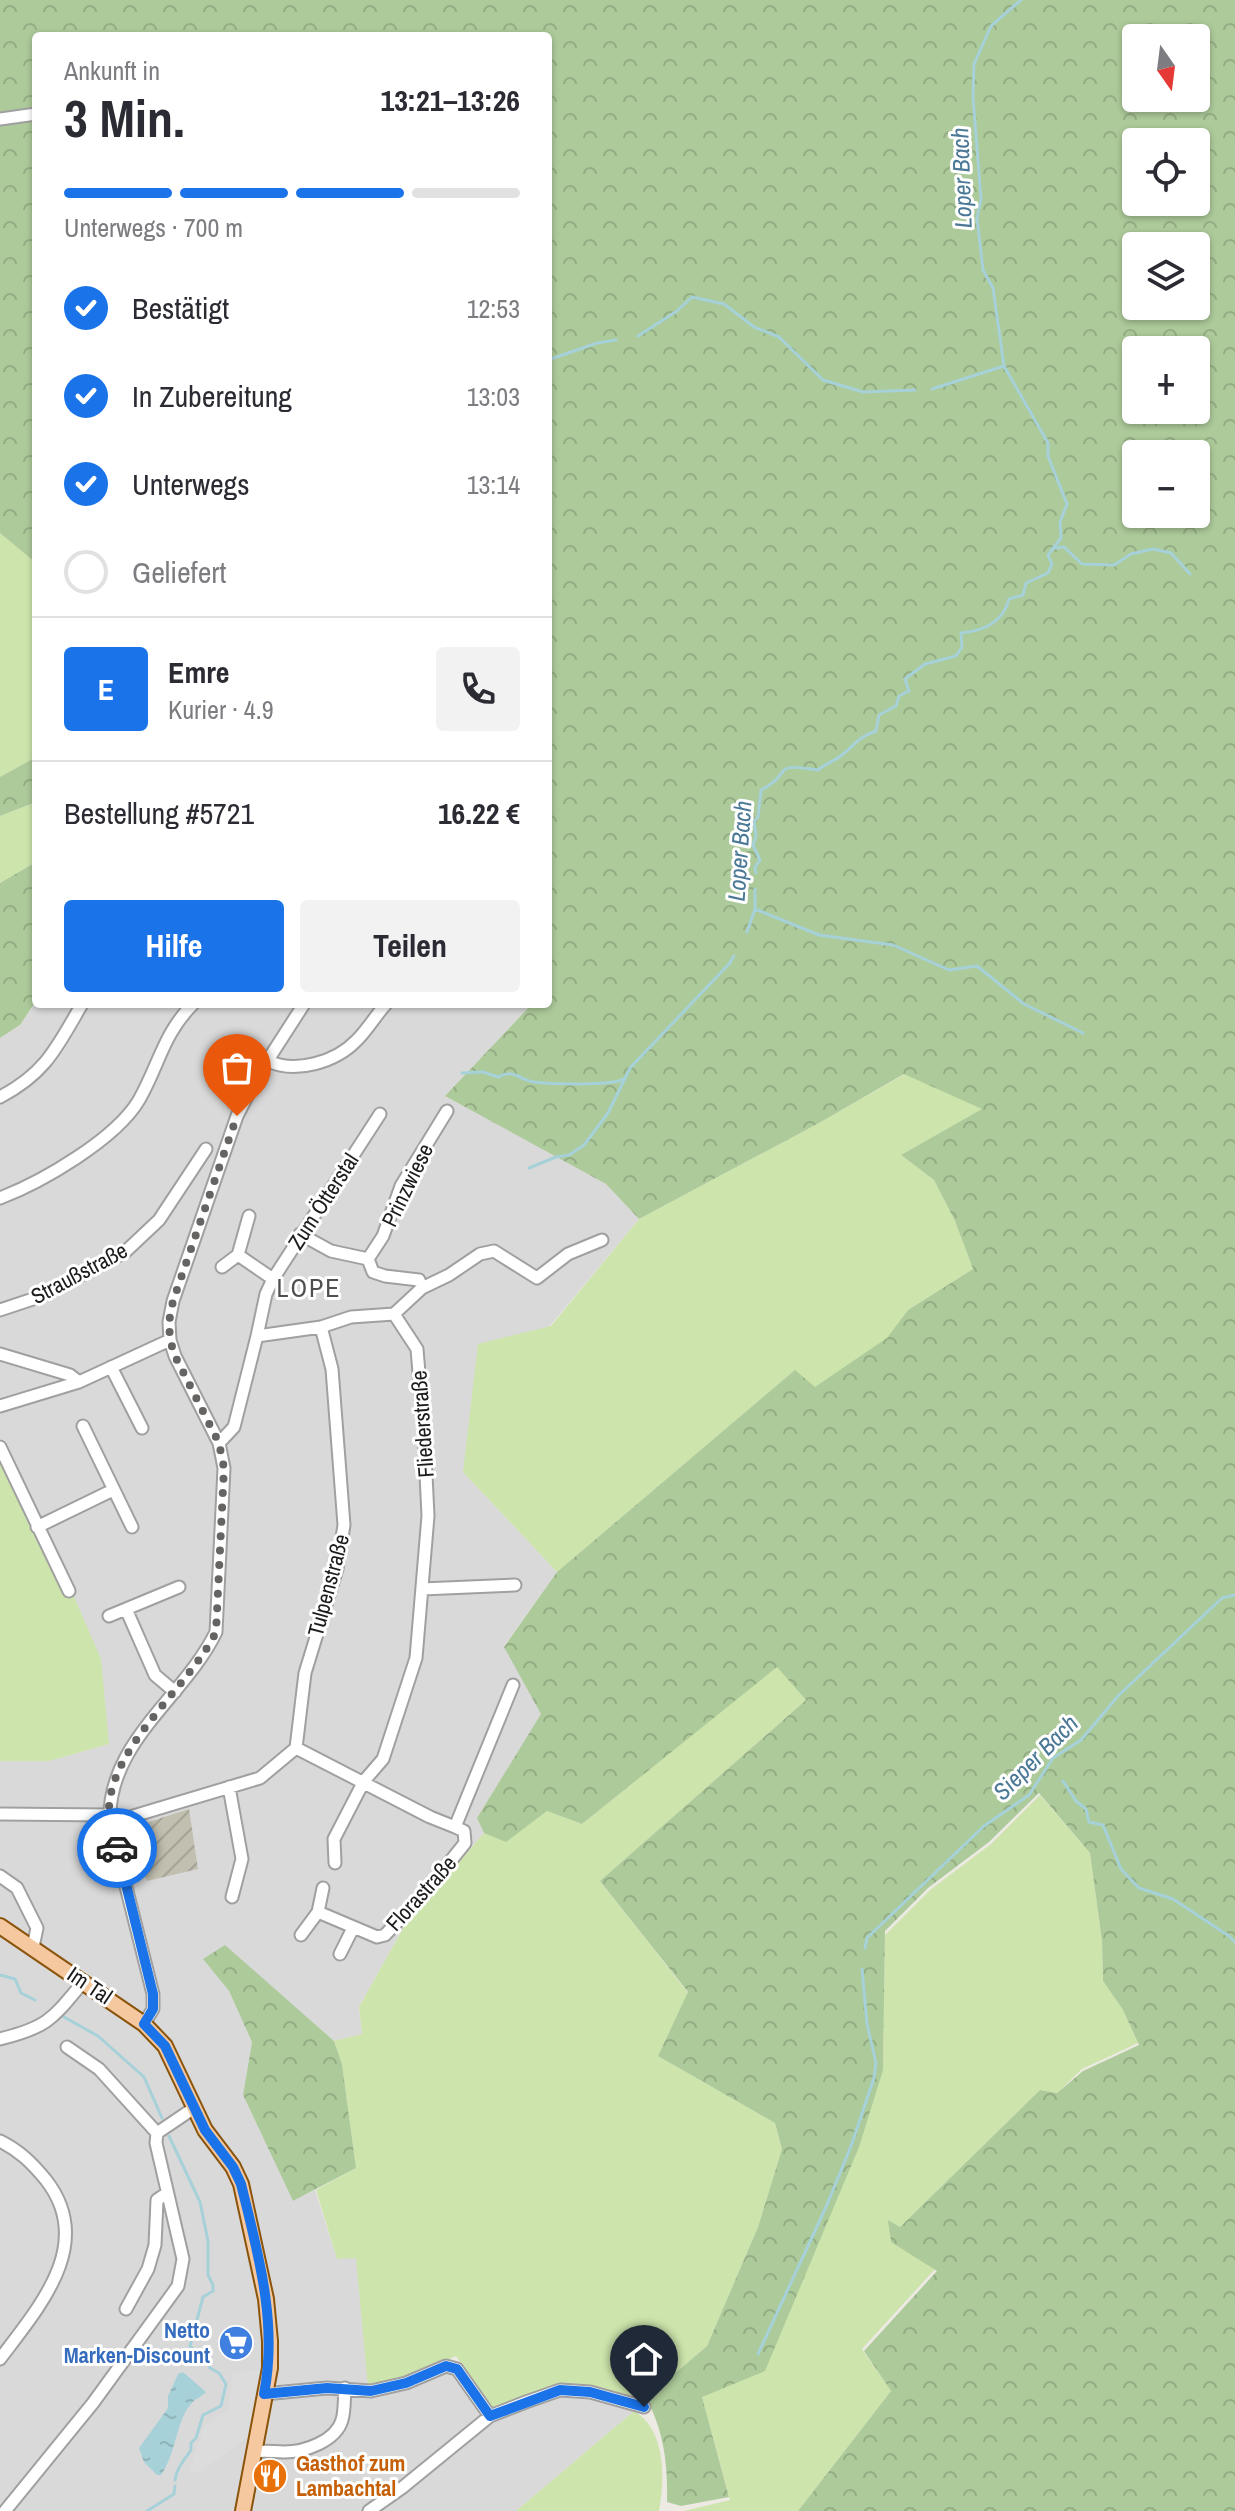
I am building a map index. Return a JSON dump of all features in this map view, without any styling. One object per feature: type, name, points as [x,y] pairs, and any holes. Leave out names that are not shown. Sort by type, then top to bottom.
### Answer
[{"type":"main road","name":"Im Tal","points":[[0,1926],[144,2024],[165,2046],[205,2130],[233,2167],[241,2184],[266,2299],[270,2368],[243,2511]]},
{"type":"street","points":[[0,119],[32,115]]},
{"type":"street","points":[[0,1097],[24,1085],[49,1060],[80,1008]]},
{"type":"street","points":[[0,1198],[23,1189],[115,1131],[139,1100],[176,1020],[189,1008]]},
{"type":"street","points":[[144,2024],[153,2009],[153,1994],[110,1819],[122,1762],[206,1652],[216,1632],[224,1468],[219,1443],[175,1356],[169,1322],[173,1301],[237,1116],[301,1008]]},
{"type":"street","points":[[268,1061],[280,1067],[330,1059],[356,1041],[383,1008]]},
{"type":"street","name":"Prinzwiese","points":[[368,1259],[383,1236],[401,1186],[447,1111]]},
{"type":"street","name":"Zum Ötterstal","points":[[257,1336],[266,1294],[273,1279],[380,1114]]},
{"type":"street","name":"Straußstraße","points":[[0,1310],[39,1297],[125,1252],[159,1220],[206,1149]]},
{"type":"street","points":[[222,1267],[238,1255],[249,1216]]},
{"type":"street","points":[[300,1234],[331,1251],[368,1259],[373,1272],[419,1280],[422,1288]]},
{"type":"street","points":[[219,1443],[234,1427],[257,1336],[321,1327],[351,1317],[394,1314],[422,1288],[449,1275],[480,1254],[494,1251],[537,1278],[568,1254],[602,1240]]},
{"type":"street","points":[[238,1255],[273,1279]]},
{"type":"street","name":"Fliederstraße","points":[[364,1781],[383,1759],[416,1658],[428,1516],[417,1349],[394,1314]]},
{"type":"street","name":"Tulpenstraße","points":[[296,1748],[305,1673],[337,1569],[344,1525],[332,1369],[321,1327]]},
{"type":"street","points":[[0,1406],[79,1382],[170,1340]]},
{"type":"street","points":[[0,1354],[70,1375],[79,1382]]},
{"type":"street","points":[[111,1367],[142,1428]]},
{"type":"street","points":[[83,1426],[132,1527]]},
{"type":"street","points":[[0,1447],[69,1591]]},
{"type":"street","points":[[37,1527],[113,1490]]},
{"type":"street","points":[[422,1589],[515,1585]]},
{"type":"street","points":[[109,1616],[179,1587]]},
{"type":"street","points":[[126,1609],[155,1675],[175,1692]]},
{"type":"street","name":"Florastraße","points":[[455,1827],[513,1685]]},
{"type":"street","points":[[0,1814],[110,1819],[260,1778],[296,1748]]},
{"type":"street","name":"Florastraße","points":[[296,1748],[430,1817],[464,1831],[465,1843],[385,1935],[377,1937],[318,1912]]},
{"type":"street","points":[[335,1863],[334,1839],[364,1781]]},
{"type":"street","points":[[229,1787],[242,1859],[232,1897]]},
{"type":"street","points":[[0,1876],[17,1888],[37,1928],[33,1947]]},
{"type":"street","points":[[301,1935],[318,1912],[323,1888]]},
{"type":"street","name":"Florastraße","points":[[340,1954],[353,1928]]},
{"type":"street","points":[[0,2039],[26,2033],[51,2020],[84,1981]]},
{"type":"street","points":[[5,2511],[93,2403],[178,2286],[183,2259],[156,2143],[157,2133],[99,2069],[67,2047]]},
{"type":"street","points":[[157,2133],[194,2108]]},
{"type":"street","points":[[0,2141],[29,2160],[51,2187],[63,2209],[67,2232],[64,2255],[57,2273],[39,2305],[0,2359]]},
{"type":"street","points":[[126,2309],[148,2269],[155,2245],[157,2200],[167,2193]]},
{"type":"street","points":[[264,2394],[345,2388],[371,2391],[406,2383],[452,2366],[490,2416]]},
{"type":"street","points":[[253,2452],[269,2449],[284,2452],[314,2446],[338,2431],[343,2417],[345,2388]]},
{"type":"street","points":[[369,2511],[490,2416],[560,2390],[590,2392],[644,2407]]},
{"type":"shaded area","points":[[32,1007],[528,1008],[445,1096],[606,1184],[639,1219],[550,1326],[463,1472],[557,1572],[504,1646],[542,1714],[477,1818],[484,1833],[406,1923],[359,2007],[362,2034],[334,2041],[225,1946],[204,1960],[229,1991],[252,2042],[243,2095],[293,2201],[315,2190],[337,2259],[356,2257],[409,2387],[451,2371],[489,2422],[559,2395],[588,2397],[634,2411],[516,2511],[0,2511],[0,1761],[49,1761],[109,1744],[38,1525],[0,1439],[0,1038],[20,1025]]},
{"type":"shaded area","points":[[189,1809],[198,1869],[147,1881],[127,1829]]},
{"type":"shaded area","points":[[262,2370],[247,2438],[199,2473],[189,2471],[204,2426],[228,2411],[233,2372]]},
{"type":"green space","points":[[0,0],[1235,0],[1235,2511],[798,2511],[891,2391],[864,2351],[937,2271],[891,2242],[888,2220],[900,2227],[1040,2090],[1057,2093],[1083,2071],[1139,2045],[1123,2010],[1103,1981],[1102,1941],[1090,1853],[1039,1793],[989,1842],[928,1888],[885,1931],[883,2070],[859,2147],[765,2371],[702,2397],[729,2497],[681,2506],[667,2502],[664,2448],[646,2398],[707,2346],[758,2227],[782,2149],[775,2123],[658,2056],[688,1992],[600,1881],[806,1700],[777,1667],[582,1824],[547,1811],[506,1842],[484,1833],[477,1818],[541,1714],[504,1647],[557,1572],[795,1370],[815,1387],[887,1338],[908,1310],[973,1269],[955,1221],[934,1180],[901,1155],[982,1109],[904,1074],[639,1219],[606,1184],[445,1096],[528,1008],[552,1008],[552,32],[32,32],[32,560],[0,533]]},
{"type":"green space","points":[[0,533],[32,560],[32,759],[0,777]]},
{"type":"green space","points":[[32,759],[32,804],[0,816],[0,777]]},
{"type":"green space","points":[[32,804],[32,864],[0,883],[0,816]]},
{"type":"green space","points":[[32,864],[32,1007],[20,1025],[0,1038],[0,883]]},
{"type":"green space","points":[[905,1074],[983,1109],[901,1155],[934,1180],[955,1221],[973,1269],[908,1310],[888,1338],[815,1388],[794,1371],[557,1572],[463,1472],[478,1344],[551,1326],[639,1219]]},
{"type":"green space","points":[[0,1458],[72,1592],[101,1659],[109,1744],[49,1761],[0,1761]]},
{"type":"green space","points":[[777,1666],[806,1700],[600,1881],[688,1993],[658,2056],[775,2123],[782,2149],[758,2227],[707,2346],[646,2398],[620,2398],[559,2386],[492,2410],[456,2356],[406,2379],[368,2387],[356,2258],[337,2259],[316,2190],[356,2168],[342,2064],[334,2041],[362,2034],[359,2007],[406,1923],[484,1833],[506,1841],[547,1811],[582,1824]]},
{"type":"green space","points":[[1040,1795],[1090,1853],[1102,1941],[1103,1981],[1123,2010],[1138,2043],[1082,2069],[1057,2093],[1040,2090],[900,2227],[889,2221],[891,2242],[935,2269],[862,2349],[891,2391],[798,2511],[684,2511],[730,2500],[702,2397],[883,2070],[885,1935],[930,1890],[991,1844]]},
{"type":"green space","points":[[225,1945],[334,2041],[342,2064],[356,2168],[293,2201],[243,2095],[252,2042],[229,1991],[203,1959]]},
{"type":"green space","points":[[634,2411],[645,2419],[658,2442],[662,2470],[659,2511],[516,2511]]},
{"type":"water","points":[[183,2372],[206,2392],[186,2411],[166,2467],[161,2475],[157,2475],[144,2462],[139,2448],[168,2408],[168,2396],[178,2374]]},
{"type":"waterway","name":"Loper Bach","points":[[756,873],[755,867],[760,860],[753,845],[756,836],[754,821],[758,817],[761,790],[787,768],[818,770],[876,731],[879,715],[896,706],[899,696],[909,691],[905,679],[925,664],[956,656],[962,647],[961,633],[984,628],[997,620],[1009,599],[1023,595],[1026,583],[1048,573],[1052,564],[1048,555],[1061,538],[1060,522],[1067,504],[1048,456],[1048,443],[1004,366],[993,288],[983,270],[977,218],[981,199],[973,97],[974,64],[991,26],[1021,0]]},
{"type":"waterway","points":[[638,336],[677,311],[692,297],[724,304],[754,327],[779,337],[823,380],[863,392],[915,390]]},
{"type":"waterway","points":[[552,359],[597,343],[616,340]]},
{"type":"waterway","points":[[932,389],[1004,366]]},
{"type":"waterway","points":[[1054,548],[1064,547],[1082,564],[1114,565],[1131,554],[1153,549],[1171,553],[1190,574]]},
{"type":"waterway","name":"Loper Bach","points":[[747,932],[755,909],[755,889]]},
{"type":"waterway","points":[[755,909],[819,935],[893,945],[949,970],[977,966],[1024,1004],[1083,1033]]},
{"type":"waterway","name":"Loper Bach","points":[[529,1168],[569,1155],[584,1145],[608,1113],[630,1068],[734,956]]},
{"type":"waterway","points":[[462,1073],[483,1072],[498,1077],[512,1074],[529,1081],[553,1083],[595,1084],[623,1079]]},
{"type":"waterway","name":"Sieper Bach","points":[[865,1948],[867,1938],[984,1826],[1029,1795],[1053,1758],[1081,1740],[1118,1696],[1222,1598],[1235,1595]]},
{"type":"waterway","points":[[1063,1781],[1076,1801],[1086,1809],[1089,1822],[1103,1825],[1121,1869],[1139,1888],[1173,1899],[1235,1942]]},
{"type":"waterway","points":[[758,2354],[826,2207],[874,2078],[876,2063],[867,2024],[862,1969]]},
{"type":"waterway","points":[[0,1975],[15,1979],[21,1993],[35,2000]]},
{"type":"waterway","points":[[64,2017],[98,2036],[144,2077],[162,2118]]},
{"type":"waterway","points":[[169,2136],[200,2202],[208,2241],[208,2275],[213,2285],[213,2291],[203,2297],[190,2346],[200,2361],[209,2364],[226,2384],[221,2406],[203,2415],[191,2450],[175,2480]]},
{"type":"waterway","points":[[147,2511],[174,2494],[175,2486]]},
{"type":"way so far","points":[[117,1848],[109,1815],[122,1762],[206,1652],[216,1632],[224,1468],[212,1426],[175,1356],[169,1322],[173,1301],[237,1116]]},
{"type":"place","name":"Netto Marken-Discount","points":[[236,2343]]},
{"type":"place","name":"Gasthof zum Lambachtal","points":[[270,2476]]},
{"type":"district","name":"LOPE","points":[[309,1287]]},
{"type":"route","points":[[117,1848],[153,1994],[153,2009],[144,2024],[165,2046],[205,2130],[233,2167],[241,2184],[266,2299],[270,2368],[264,2394],[327,2388],[371,2391],[406,2383],[452,2366],[490,2416],[560,2390],[590,2392],[644,2407]]}]
